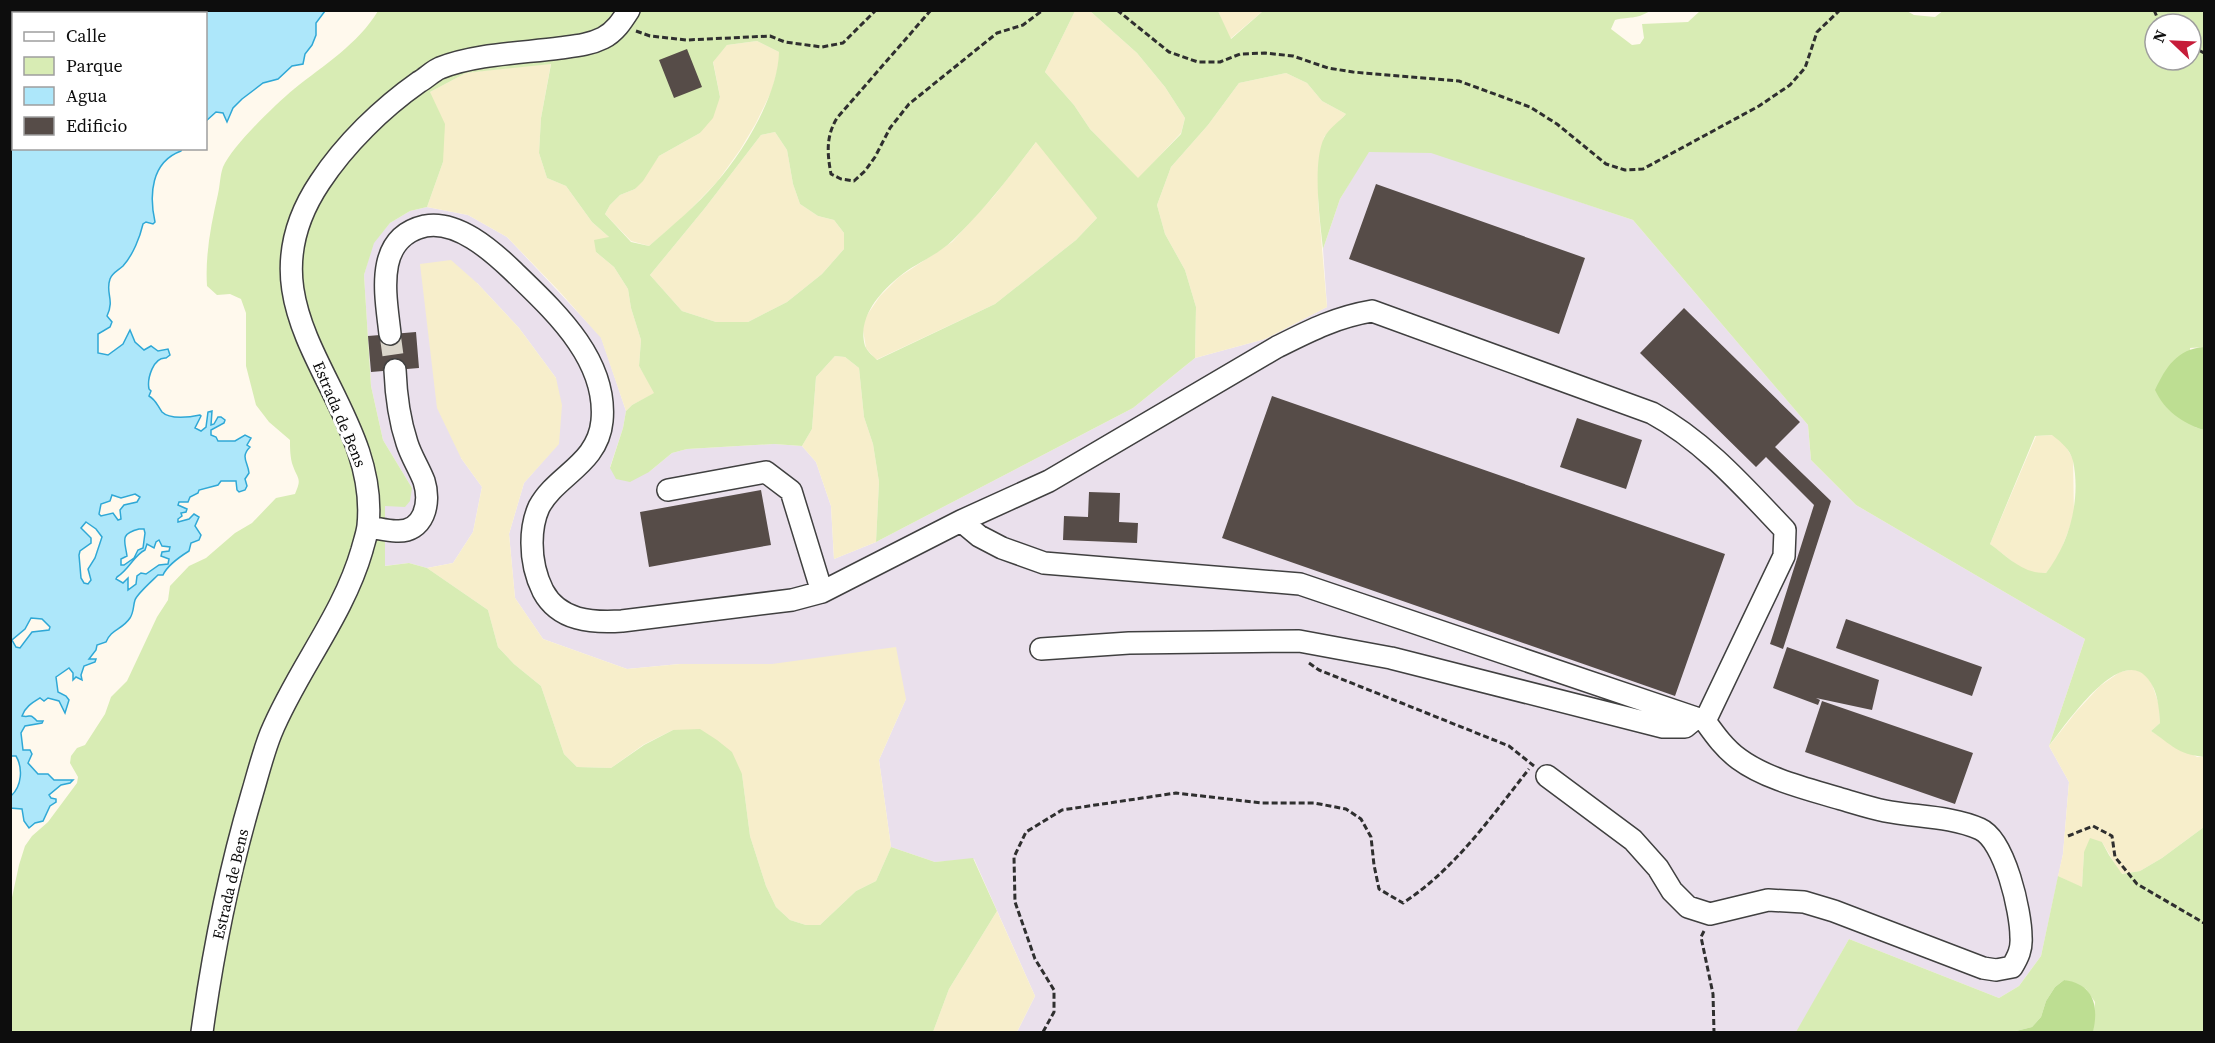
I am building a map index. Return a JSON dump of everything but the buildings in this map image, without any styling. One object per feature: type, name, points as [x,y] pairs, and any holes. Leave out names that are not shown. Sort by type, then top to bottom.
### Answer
[{"type":"street","name":"Estrada de Bens","points":[[202,1032],[210,970],[239,836],[271,734],[355,574],[368,527],[368,479],[346,419],[302,330],[292,292],[292,254],[301,217],[320,182],[346,149],[394,100],[438,69],[467,60],[585,45],[606,37],[625,17]]},
{"type":"street","points":[[390,334],[385,285],[387,265],[396,244],[409,233],[427,226],[446,227],[473,237],[495,254],[541,298],[579,340],[593,369],[600,392],[602,422],[594,446],[581,465],[551,491],[539,507],[532,529],[532,555],[535,575],[546,597],[561,612],[580,620],[602,623],[622,621],[792,600],[822,592],[961,521],[1049,481],[1277,347],[1347,315],[1372,311],[1652,413],[1672,424],[1700,446],[1751,494],[1785,531],[1784,556],[1701,720],[1685,727],[1663,727],[1391,658],[1299,641],[1129,643],[1041,649]]},
{"type":"street","points":[[368,527],[398,532],[413,527],[424,516],[426,500],[424,481],[406,443],[398,407],[395,370]]},
{"type":"street","points":[[668,490],[766,472],[791,491],[822,592]]},
{"type":"street","points":[[961,521],[979,536],[1002,548],[1044,563],[1300,584],[1701,720],[1720,742],[1740,759],[1775,777],[1882,811],[1953,822],[1982,830],[1995,844],[2006,867],[2021,937],[2020,955],[2012,968],[1996,970],[1983,968],[1834,911],[1804,902],[1768,900],[1710,914],[1688,907],[1672,891],[1658,868],[1633,840],[1539,770]]},
{"type":"path","points":[[625,17],[650,36],[687,40],[770,36],[784,42],[822,47],[843,43],[876,10]]},
{"type":"path","points":[[931,10],[837,118],[828,141],[831,174],[840,179],[854,181],[875,157],[890,128],[909,104],[997,33],[1023,25],[1043,10]]},
{"type":"path","points":[[1117,10],[1169,52],[1198,62],[1220,62],[1240,54],[1265,53],[1293,56],[1328,68],[1353,72],[1459,81],[1530,107],[1557,124],[1606,164],[1625,170],[1643,169],[1759,106],[1790,85],[1805,68],[1817,32],[1840,10]]},
{"type":"path","points":[[1043,1032],[1054,1012],[1054,990],[1035,959],[1015,902],[1014,857],[1026,831],[1062,810],[1176,793],[1263,803],[1314,803],[1346,809],[1361,819],[1371,837],[1379,889],[1403,903],[1424,889],[1472,842],[1539,770],[1509,746],[1319,670],[1303,659]]},
{"type":"path","points":[[2068,836],[2093,826],[2112,836],[2115,857],[2137,884],[2205,923]]},
{"type":"path","points":[[1710,914],[1701,937],[1713,994],[1714,1032]]},
{"type":"shaded area","points":[[1075,11],[1090,11],[1137,53],[1165,87],[1185,118],[1181,133],[1138,179],[1090,129],[1074,105],[1045,72]]},
{"type":"shaded area","points":[[1218,11],[1263,11],[1230,39]]},
{"type":"shaded area","points":[[757,41],[779,52],[779,64],[772,90],[740,150],[717,182],[681,219],[649,246],[631,241],[605,214],[610,205],[620,195],[635,189],[659,156],[700,133],[720,97],[713,61],[727,45]]},
{"type":"shaded area","points":[[551,63],[541,118],[539,153],[547,178],[566,186],[592,222],[609,237],[596,252],[614,267],[628,289],[641,340],[639,366],[655,393],[632,405],[626,411],[601,338],[507,237],[468,215],[427,207],[443,162],[430,92],[466,73]]},
{"type":"shaded area","points":[[1286,73],[1307,83],[1322,101],[1346,114],[1324,137],[1319,165],[1318,201],[1327,307],[1265,339],[1195,358],[1196,307],[1185,270],[1165,234],[1157,205],[1171,167],[1208,125],[1239,83]]},
{"type":"shaded area","points":[[775,132],[787,150],[793,184],[800,204],[818,216],[834,220],[844,233],[844,249],[822,274],[787,302],[748,322],[716,322],[682,311],[650,275],[761,135]]},
{"type":"shaded area","points":[[1037,141],[1097,218],[1076,240],[995,304],[876,360],[866,348],[863,330],[865,318],[880,296],[899,277],[952,242],[994,196]]},
{"type":"shaded area","points":[[1368,152],[1431,152],[1633,220],[1808,425],[1811,460],[1856,505],[2085,639],[2049,746],[2069,782],[2063,854],[2041,956],[2019,986],[1999,998],[1849,939],[1797,1032],[1017,1032],[1035,996],[974,859],[935,862],[891,847],[879,760],[906,699],[772,664],[680,664],[627,669],[543,639],[515,598],[509,534],[524,483],[559,443],[556,378],[519,328],[477,283],[461,458],[482,487],[473,532],[453,563],[427,568],[409,563],[384,566],[385,506],[412,488],[383,440],[371,386],[364,275],[373,243],[390,223],[410,211],[427,207],[468,215],[507,237],[601,337],[626,411],[610,467],[649,472],[672,453],[687,449],[774,444],[802,446],[816,462],[831,506],[834,559],[876,542],[1133,408],[1195,358],[1265,339],[1327,307],[1323,249],[1340,199]]},
{"type":"shaded area","points":[[451,260],[477,283],[519,328],[556,378],[562,405],[559,444],[524,483],[509,534],[515,598],[543,639],[627,669],[680,664],[772,664],[896,647],[906,699],[879,760],[891,847],[876,881],[856,891],[820,925],[806,925],[790,920],[776,907],[766,886],[750,836],[742,774],[673,730],[643,745],[611,768],[577,767],[564,754],[541,686],[514,664],[498,647],[488,610],[427,568],[453,563],[473,532],[482,487],[461,458],[437,408],[420,264]]},
{"type":"shaded area","points":[[835,356],[845,357],[859,368],[864,417],[873,444],[879,482],[876,542],[834,559],[831,506],[816,462],[802,446],[812,429],[816,377]]},
{"type":"shaded area","points":[[2053,435],[2065,445],[2073,459],[2074,516],[2058,558],[2046,573],[2035,573],[2022,569],[1990,544],[2036,436]]},
{"type":"shaded area","points":[[2135,669],[2144,673],[2152,684],[2159,705],[2160,723],[2151,731],[2197,757],[2204,757],[2204,827],[2140,871],[2121,874],[2102,842],[2084,852],[2082,888],[2058,876],[2063,854],[2069,782],[2049,746],[2100,686],[2120,672]]},
{"type":"shaded area","points":[[997,911],[1035,996],[1017,1032],[933,1032],[949,989]]},
{"type":"green space","points":[[1905,10],[1914,15],[1935,17],[1944,10],[2204,11],[2204,347],[2190,348],[2195,427],[2204,430],[2204,757],[2181,751],[2151,731],[2160,723],[2157,700],[2148,679],[2136,671],[2123,671],[2109,679],[2080,707],[2049,746],[2085,639],[1856,505],[1811,460],[1808,425],[1633,220],[1431,153],[1369,152],[1340,199],[1323,249],[1318,192],[1320,149],[1331,128],[1346,114],[1322,101],[1307,83],[1286,73],[1239,83],[1208,125],[1171,167],[1157,205],[1165,234],[1185,270],[1196,307],[1195,358],[1133,408],[876,542],[879,482],[873,444],[864,417],[859,368],[845,357],[835,356],[816,377],[812,429],[802,446],[774,444],[687,449],[672,453],[649,472],[630,482],[616,479],[610,468],[626,411],[632,405],[654,393],[639,366],[641,340],[628,289],[614,267],[596,252],[594,240],[609,237],[592,222],[566,186],[547,178],[539,153],[541,118],[551,64],[466,73],[430,92],[445,124],[443,162],[427,207],[410,211],[390,223],[374,243],[364,275],[371,386],[383,440],[412,488],[410,501],[405,507],[385,506],[385,566],[409,563],[427,568],[488,610],[498,647],[514,664],[541,686],[564,754],[577,767],[611,768],[644,745],[673,730],[700,729],[732,752],[742,774],[750,836],[766,886],[776,907],[790,920],[806,925],[820,925],[856,891],[876,881],[891,847],[935,862],[973,858],[997,911],[949,989],[933,1032],[11,1032],[11,902],[19,865],[25,846],[32,836],[48,822],[77,783],[78,777],[70,763],[71,756],[77,748],[85,745],[105,714],[111,697],[127,681],[157,617],[168,600],[170,586],[189,566],[206,558],[235,533],[252,523],[276,498],[295,494],[298,485],[291,460],[290,440],[269,422],[256,405],[246,366],[246,313],[241,299],[230,294],[217,295],[207,286],[209,240],[223,167],[245,137],[266,115],[294,89],[351,44],[378,11],[1075,11],[1045,72],[1074,105],[1090,129],[1138,178],[1181,134],[1185,118],[1165,87],[1137,53],[1090,11],[1218,11],[1231,39],[1263,11],[1650,11],[1637,17],[1615,20],[1611,29],[1632,45],[1640,44],[1644,38],[1642,24],[1688,22],[1700,11]],"holes":[[[757,41],[779,52],[777,69],[773,86],[758,122],[738,155],[692,208],[649,246],[631,242],[605,214],[610,205],[620,195],[635,189],[659,156],[700,133],[713,118],[720,97],[713,62],[727,45]],[[775,132],[787,150],[793,184],[800,204],[818,216],[834,220],[844,233],[844,249],[822,274],[787,302],[748,322],[716,322],[682,311],[650,275],[761,135]],[[1036,142],[1097,218],[1076,240],[995,304],[877,360],[866,348],[863,336],[867,316],[878,298],[900,276],[953,240],[986,205]],[[2052,435],[2065,446],[2072,457],[2075,475],[2076,490],[2072,520],[2061,548],[2046,573],[2023,568],[1990,544],[2035,436]]]},
{"type":"green space","points":[[2204,347],[2204,430],[2188,424],[2175,415],[2155,390],[2168,367],[2180,355],[2195,348]]},
{"type":"green space","points":[[2204,827],[2204,1032],[2093,1032],[2095,1002],[2086,989],[2064,980],[2055,987],[2046,1001],[2041,1017],[2032,1027],[2012,1032],[1796,1032],[1849,939],[1999,998],[2019,986],[2041,956],[2058,876],[2082,887],[2084,852],[2090,838],[2102,842],[2122,874],[2140,871]]},
{"type":"green space","points":[[2064,980],[2082,986],[2092,998],[2095,1013],[2093,1032],[2012,1032],[2032,1027],[2041,1017],[2046,1001],[2055,987]]},
{"type":"water","points":[[11,10],[325,11],[316,23],[316,35],[305,54],[303,64],[292,66],[278,79],[263,83],[242,99],[233,108],[227,122],[223,113],[216,112],[207,120],[207,12],[12,12],[12,150],[182,150],[163,163],[158,171],[152,201],[155,222],[143,224],[130,257],[110,279],[110,305],[107,316],[112,322],[110,327],[98,334],[98,353],[108,355],[123,344],[130,330],[135,342],[144,350],[151,346],[158,351],[168,349],[170,355],[154,365],[149,380],[151,391],[149,396],[162,412],[175,417],[200,415],[195,428],[201,431],[206,427],[208,412],[212,411],[211,425],[218,417],[225,420],[224,423],[211,430],[211,435],[218,441],[235,441],[245,435],[251,438],[247,445],[250,447],[245,454],[249,473],[245,479],[247,486],[245,490],[239,492],[237,490],[236,481],[221,481],[218,485],[199,490],[190,497],[188,502],[179,502],[178,505],[187,509],[186,512],[181,513],[182,516],[178,522],[189,519],[194,514],[199,517],[195,526],[201,535],[199,540],[191,543],[189,551],[178,558],[163,575],[158,575],[139,594],[127,622],[111,634],[106,642],[97,645],[89,659],[96,659],[95,662],[84,666],[82,680],[76,677],[73,680],[73,673],[69,668],[56,677],[58,692],[69,700],[65,713],[59,701],[48,698],[44,701],[40,698],[23,713],[22,716],[31,716],[37,721],[43,721],[25,726],[21,733],[23,750],[30,750],[32,754],[28,763],[38,774],[48,774],[54,780],[73,780],[61,785],[49,795],[56,799],[56,802],[50,806],[43,821],[29,828],[24,821],[22,809],[10,808],[11,796],[19,782],[20,771],[16,756],[10,756]],"holes":[[[135,494],[140,497],[137,502],[124,505],[120,510],[121,519],[118,520],[113,513],[101,516],[99,514],[101,504],[110,501],[112,495],[121,498]],[[86,522],[102,537],[95,558],[88,569],[91,580],[88,584],[84,583],[81,578],[79,555],[80,551],[91,543],[91,538],[81,528]],[[139,529],[144,529],[145,533],[143,548],[138,550],[134,558],[121,565],[121,559],[127,556],[126,536]],[[159,540],[162,546],[170,547],[169,551],[162,552],[161,556],[169,559],[168,564],[159,565],[146,574],[141,573],[137,576],[136,584],[128,590],[128,578],[123,583],[116,579],[117,577],[145,550],[147,544],[154,548]],[[31,618],[42,619],[50,627],[49,630],[32,632],[20,648],[16,647],[12,640],[25,629]]]},
{"type":"tunnel","points":[[390,334],[395,370]]}]
